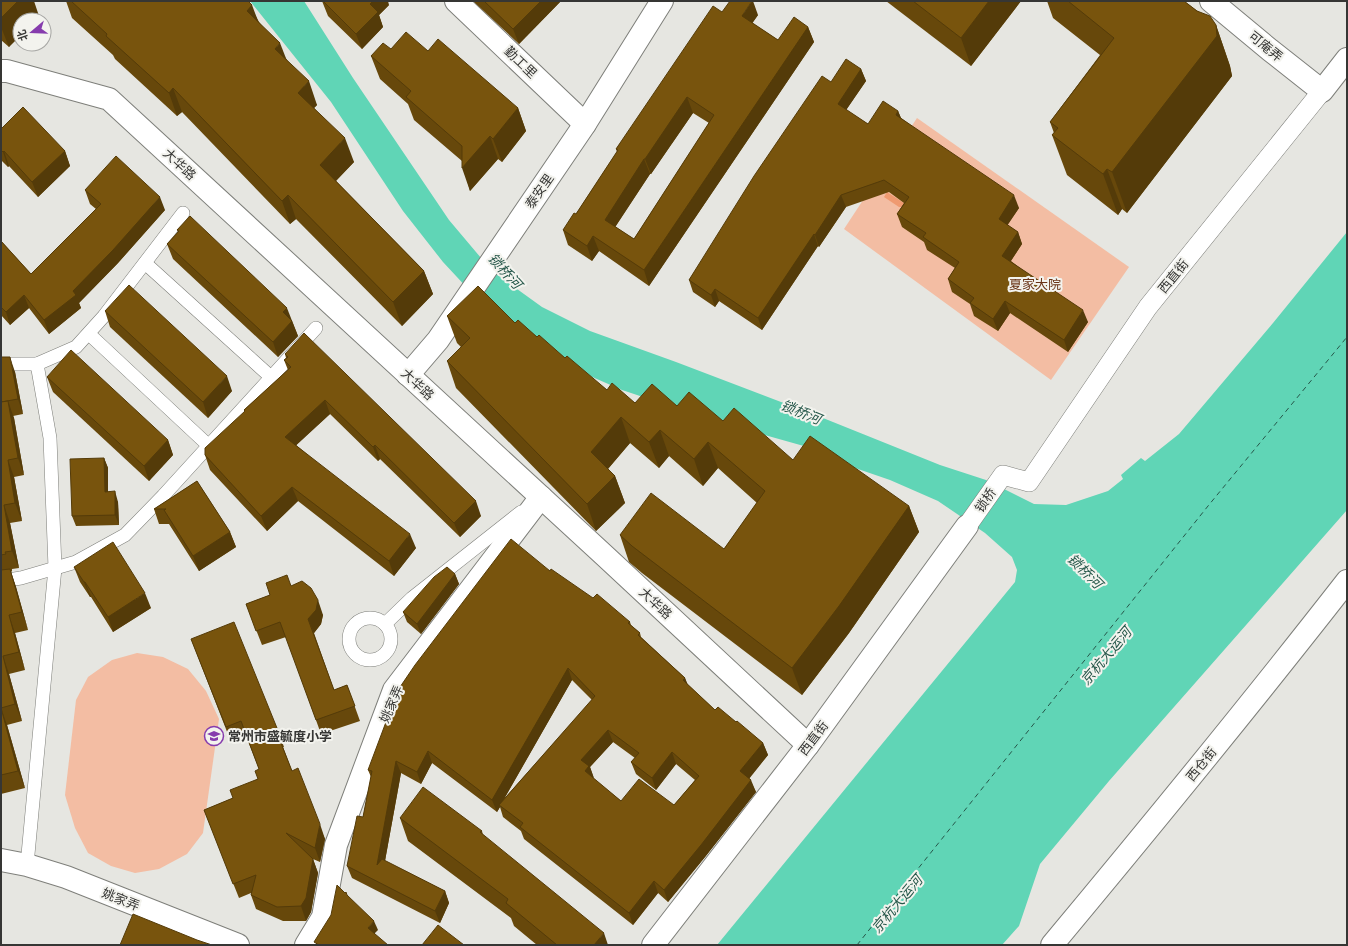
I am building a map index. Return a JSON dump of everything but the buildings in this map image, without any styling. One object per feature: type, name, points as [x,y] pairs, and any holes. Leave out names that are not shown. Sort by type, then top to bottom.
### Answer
[{"type":"street","name":"勤工里","points":[[456,1],[585,124]]},
{"type":"street","name":"泰安里","points":[[408,374],[438,340],[585,124],[662,1]]},
{"type":"street","name":"可庵弄","points":[[1210,1],[1322,91]]},
{"type":"street","name":"西直街","points":[[1003,475],[1029,482],[1148,306],[1347,59]]},
{"type":"street","name":"大华路","points":[[1,71],[7,71],[109,99],[808,745]]},
{"type":"street","name":"锁桥","points":[[967,526],[1003,475]]},
{"type":"street","name":"姚家弄","points":[[306,945],[323,917],[336,845],[394,690],[541,497]]},
{"type":"street","name":"西直街","points":[[653,945],[808,745],[967,526]]},
{"type":"street","name":"西仓街","points":[[1052,945],[1111,875],[1248,706],[1347,581]]},
{"type":"street","name":"姚家弄","points":[[1,860],[27,865],[66,877],[238,945]]},
{"type":"lane","points":[[1,364],[37,364],[76,347],[104,316],[183,213]]},
{"type":"lane","points":[[146,263],[272,378]]},
{"type":"lane","points":[[1,581],[21,578],[76,562],[125,535],[164,496],[316,328]]},
{"type":"lane","points":[[89,334],[209,446]]},
{"type":"lane","points":[[27,865],[55,568],[50,438],[37,364]]},
{"type":"lane","points":[[385,624],[412,598],[541,497]]},
{"type":"green space","name":"夏家大院","points":[[917,118],[1129,267],[1051,380],[844,229]]},
{"type":"green space","points":[[137,653],[163,657],[188,669],[206,691],[219,719],[203,833],[187,854],[159,869],[135,873],[111,866],[88,853],[75,828],[65,795],[76,700],[88,677],[112,660]]},
{"type":"shaded area","points":[[887,192],[919,213],[899,207],[884,197]]},
{"type":"water","points":[[250,1],[304,1],[353,78],[449,220],[492,271],[542,307],[590,331],[823,418],[940,465],[986,480],[1034,504],[1066,505],[1108,491],[1123,479],[1121,475],[1141,458],[1145,461],[1179,434],[1273,323],[1347,232],[1347,510],[1109,781],[1040,864],[1019,926],[1002,945],[717,945],[1015,582],[1017,570],[1012,557],[985,533],[938,501],[890,480],[826,458],[818,450],[715,421],[622,390],[542,355],[483,305],[443,262],[403,211],[331,102]]},
{"type":"ferry route","points":[[857,945],[1208,506],[1347,337]]},
{"type":"place","name":"常州市盛毓度小学","points":[[214,736]]},
{"type":"water label","name":"锁桥河","points":[[505,271]]},
{"type":"water label","name":"锁桥河","points":[[801,412]]},
{"type":"water label","name":"锁桥河","points":[[1085,571]]},
{"type":"water label","name":"京杭大运河","points":[[1106,656]]},
{"type":"water label","name":"京杭大运河","points":[[897,904]]}]
